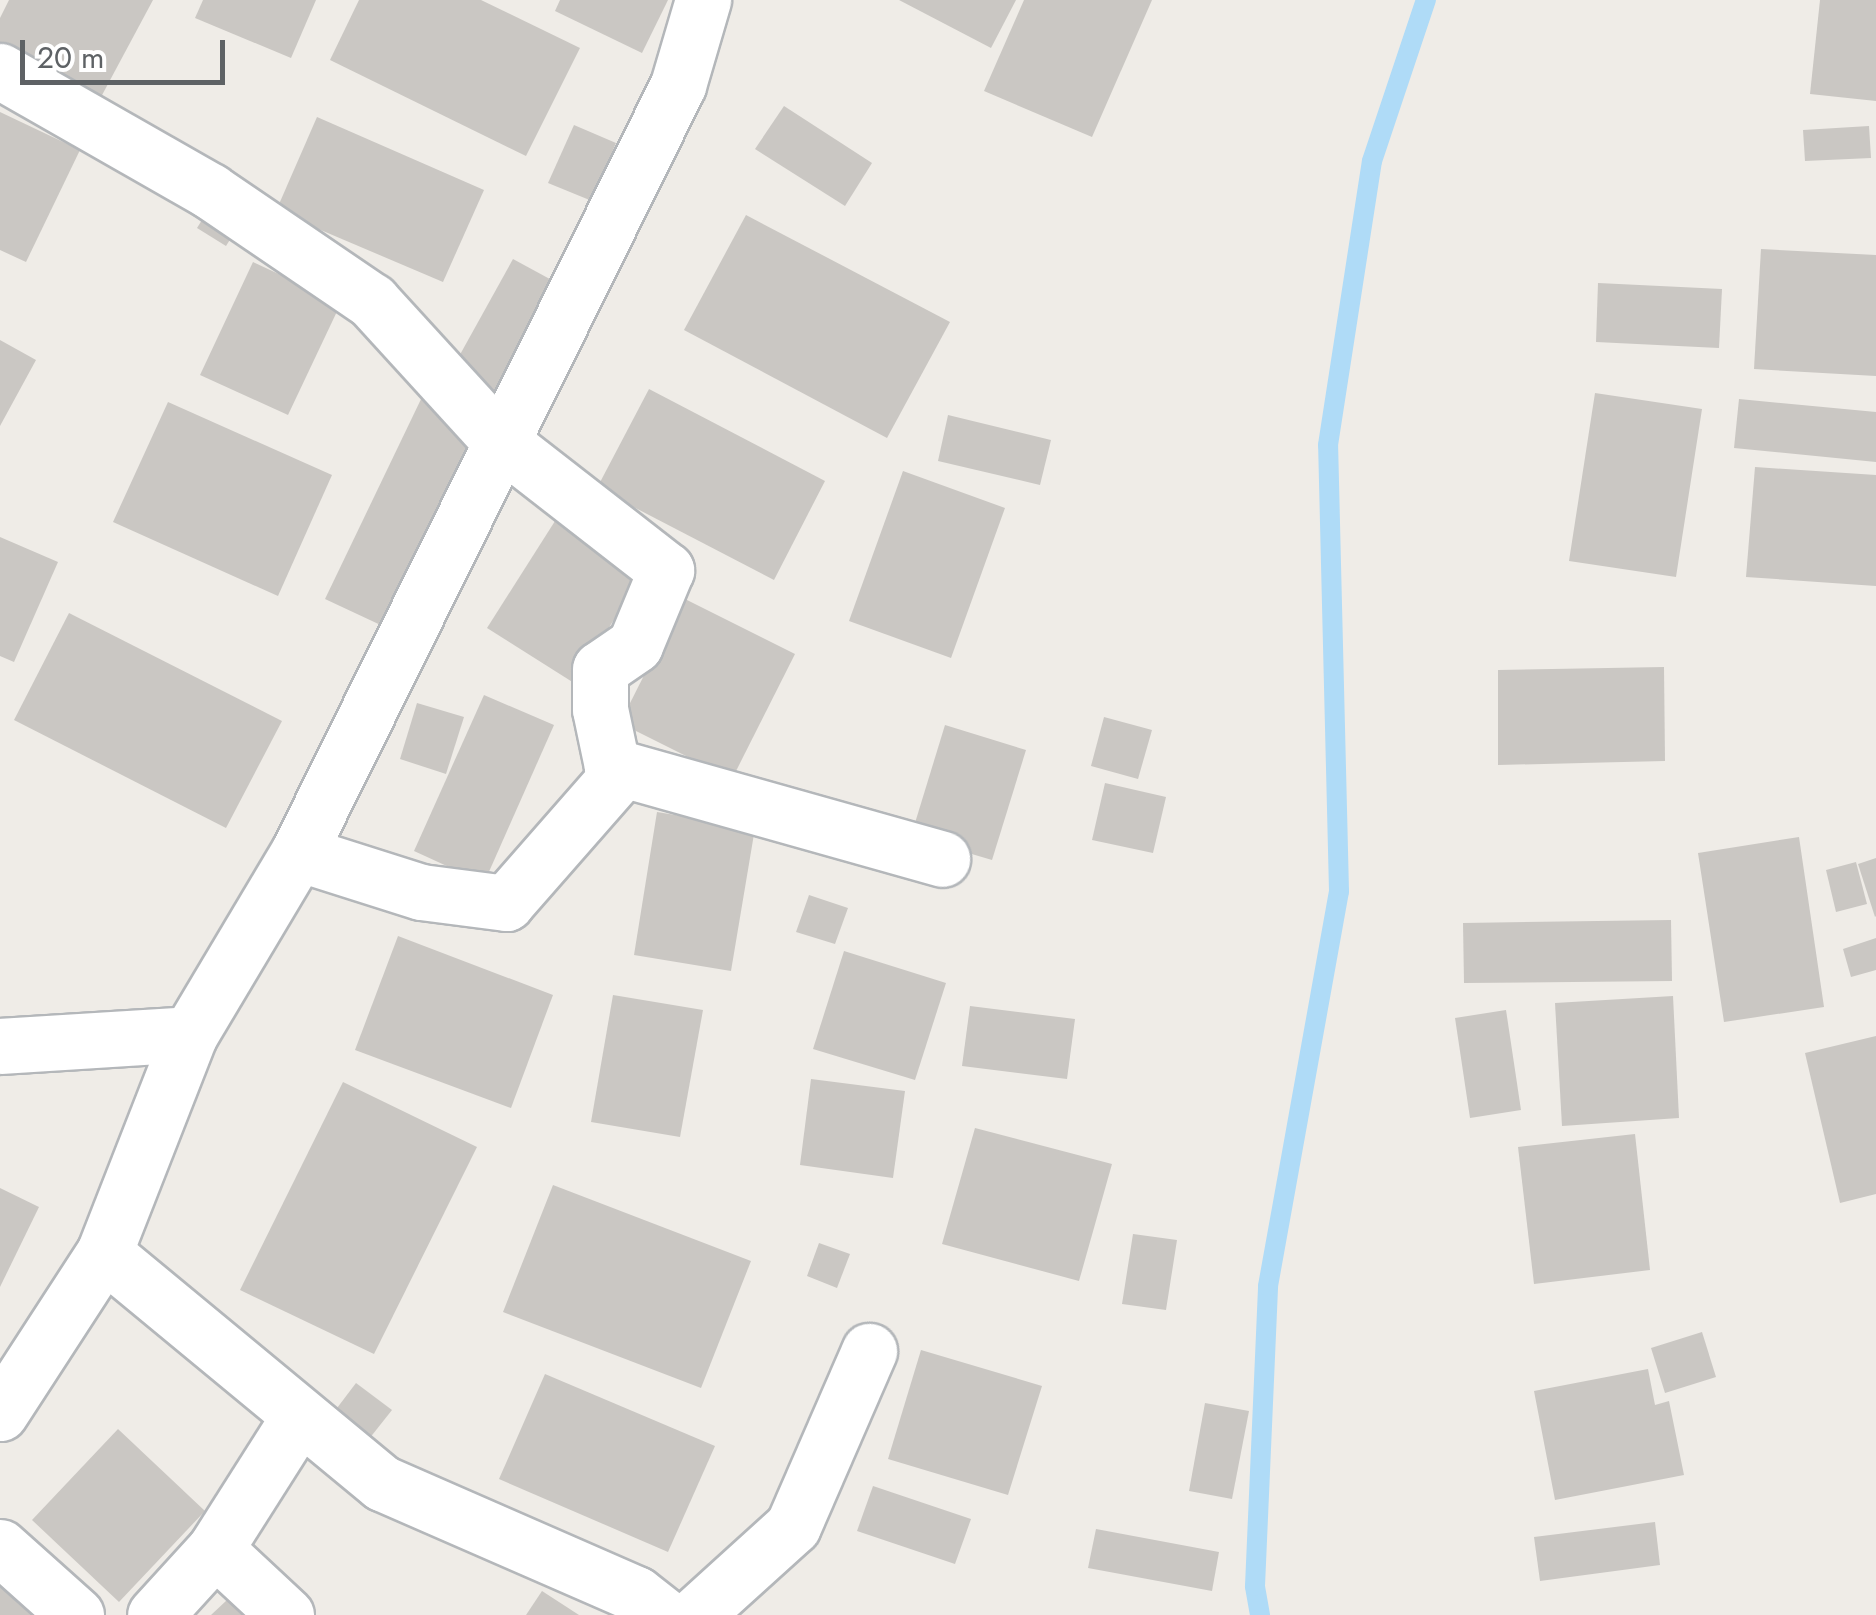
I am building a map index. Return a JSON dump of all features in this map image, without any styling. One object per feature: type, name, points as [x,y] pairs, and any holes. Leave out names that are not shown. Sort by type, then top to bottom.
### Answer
[{"type":"street","points":[[0,1412],[104,1253],[190,1034],[298,853],[678,86],[703,0]]},
{"type":"street","points":[[0,71],[210,191],[372,300],[500,440],[666,570],[635,645],[600,669],[600,709],[612,766],[620,774],[506,903],[421,892],[298,853]]},
{"type":"street","points":[[612,766],[942,859]]},
{"type":"street","points":[[0,1046],[190,1034]]},
{"type":"street","points":[[104,1253],[298,1418],[382,1483],[636,1594],[663,1615]]},
{"type":"street","points":[[695,1615],[793,1526],[869,1352]]},
{"type":"street","points":[[155,1615],[215,1549],[298,1418]]},
{"type":"street","points":[[0,1547],[76,1615]]},
{"type":"street","points":[[215,1549],[286,1615]]},
{"type":"building","points":[[9,0],[153,0],[101,97],[0,45],[0,18]]},
{"type":"building","points":[[203,0],[316,0],[291,58],[195,18]]},
{"type":"building","points":[[359,0],[481,0],[580,48],[526,156],[330,60]]},
{"type":"building","points":[[560,0],[668,0],[642,53],[555,11]]},
{"type":"building","points":[[899,0],[1016,0],[991,48]]},
{"type":"building","points":[[1024,0],[1152,0],[1092,137],[984,91]]},
{"type":"building","points":[[1820,0],[1876,0],[1876,101],[1810,94]]},
{"type":"building","points":[[784,106],[872,163],[845,206],[755,149]]},
{"type":"building","points":[[0,112],[80,150],[26,262],[0,250]]},
{"type":"building","points":[[317,117],[484,190],[443,282],[276,211]]},
{"type":"building","points":[[574,125],[616,143],[592,201],[548,183]]},
{"type":"building","points":[[1869,126],[1871,158],[1805,161],[1803,130]]},
{"type":"building","points":[[210,207],[239,225],[226,246],[197,228]]},
{"type":"building","points":[[746,215],[950,322],[887,438],[684,330]]},
{"type":"building","points":[[1761,249],[1876,255],[1876,376],[1754,369]]},
{"type":"building","points":[[513,259],[559,284],[494,403],[447,378]]},
{"type":"building","points":[[253,262],[341,303],[288,415],[200,375]]},
{"type":"building","points":[[1598,283],[1722,289],[1719,348],[1596,342]]},
{"type":"building","points":[[0,340],[36,360],[0,426]]},
{"type":"building","points":[[649,389],[825,481],[774,580],[597,488]]},
{"type":"building","points":[[1595,393],[1702,409],[1676,577],[1569,561]]},
{"type":"building","points":[[423,395],[485,424],[387,628],[325,599]]},
{"type":"building","points":[[1739,399],[1876,412],[1876,462],[1734,448]]},
{"type":"building","points":[[168,402],[332,475],[278,596],[113,522]]},
{"type":"building","points":[[948,415],[1051,440],[1040,485],[938,461]]},
{"type":"building","points":[[1755,467],[1876,475],[1876,586],[1746,577]]},
{"type":"building","points":[[903,471],[1005,508],[951,658],[849,621]]},
{"type":"building","points":[[562,510],[649,564],[574,683],[487,628]]},
{"type":"building","points":[[0,537],[58,562],[14,662],[0,656]]},
{"type":"building","points":[[683,598],[795,654],[732,779],[620,723]]},
{"type":"building","points":[[69,613],[282,721],[226,828],[14,720]]},
{"type":"building","points":[[1664,667],[1665,761],[1498,765],[1498,670]]},
{"type":"building","points":[[484,695],[554,725],[484,883],[414,851]]},
{"type":"building","points":[[417,703],[464,717],[446,774],[400,759]]},
{"type":"building","points":[[1104,717],[1152,730],[1138,779],[1091,766]]},
{"type":"building","points":[[945,725],[1026,750],[992,860],[911,836]]},
{"type":"building","points":[[1105,783],[1166,797],[1153,853],[1092,840]]},
{"type":"building","points":[[657,812],[755,828],[731,971],[634,955]]},
{"type":"building","points":[[1799,837],[1824,1007],[1724,1022],[1698,853]]},
{"type":"building","points":[[1876,858],[1876,916],[1875,917],[1858,864]]},
{"type":"building","points":[[1856,862],[1867,904],[1836,912],[1826,870]]},
{"type":"building","points":[[809,895],[848,908],[835,944],[796,932]]},
{"type":"building","points":[[1671,920],[1672,981],[1464,983],[1463,923]]},
{"type":"building","points":[[398,936],[553,995],[511,1108],[355,1050]]},
{"type":"building","points":[[1876,938],[1876,970],[1851,977],[1843,949]]},
{"type":"building","points":[[844,951],[946,983],[915,1080],[813,1049]]},
{"type":"building","points":[[613,995],[703,1010],[680,1137],[591,1122]]},
{"type":"building","points":[[1673,996],[1679,1118],[1562,1126],[1555,1003]]},
{"type":"building","points":[[970,1006],[1075,1019],[1067,1079],[962,1066]]},
{"type":"building","points":[[1506,1010],[1521,1110],[1470,1118],[1455,1018]]},
{"type":"building","points":[[1876,1036],[1876,1194],[1840,1203],[1805,1053]]},
{"type":"building","points":[[811,1079],[905,1091],[893,1178],[800,1165]]},
{"type":"building","points":[[343,1082],[477,1147],[374,1354],[240,1290]]},
{"type":"building","points":[[975,1128],[1112,1164],[1079,1281],[942,1244]]},
{"type":"building","points":[[1635,1134],[1650,1270],[1534,1284],[1518,1147]]},
{"type":"building","points":[[553,1185],[751,1261],[701,1388],[503,1312]]},
{"type":"building","points":[[0,1188],[39,1207],[0,1287]]},
{"type":"building","points":[[1133,1234],[1177,1240],[1166,1310],[1122,1304]]},
{"type":"building","points":[[819,1243],[850,1254],[837,1288],[807,1276]]},
{"type":"building","points":[[1702,1332],[1716,1377],[1665,1393],[1651,1348]]},
{"type":"building","points":[[921,1350],[1042,1386],[1008,1495],[888,1459]]},
{"type":"building","points":[[1648,1369],[1655,1405],[1669,1401],[1684,1475],[1555,1500],[1534,1391]]},
{"type":"building","points":[[545,1374],[715,1446],[668,1552],[499,1479]]},
{"type":"building","points":[[356,1383],[392,1410],[369,1439],[334,1412]]},
{"type":"building","points":[[1205,1403],[1249,1411],[1232,1499],[1189,1491]]},
{"type":"building","points":[[118,1429],[205,1511],[119,1602],[32,1520]]},
{"type":"building","points":[[873,1486],[971,1519],[955,1564],[857,1531]]},
{"type":"building","points":[[1655,1522],[1660,1565],[1540,1581],[1534,1537]]},
{"type":"building","points":[[1096,1529],[1219,1552],[1212,1591],[1088,1568]]},
{"type":"building","points":[[0,1584],[37,1615],[0,1615]]},
{"type":"building","points":[[242,1586],[269,1615],[211,1615]]},
{"type":"building","points":[[542,1591],[579,1615],[526,1615]]},
{"type":"waterway","points":[[1260,1615],[1255,1586],[1268,1286],[1339,891],[1328,445],[1372,161],[1426,0]]}]
